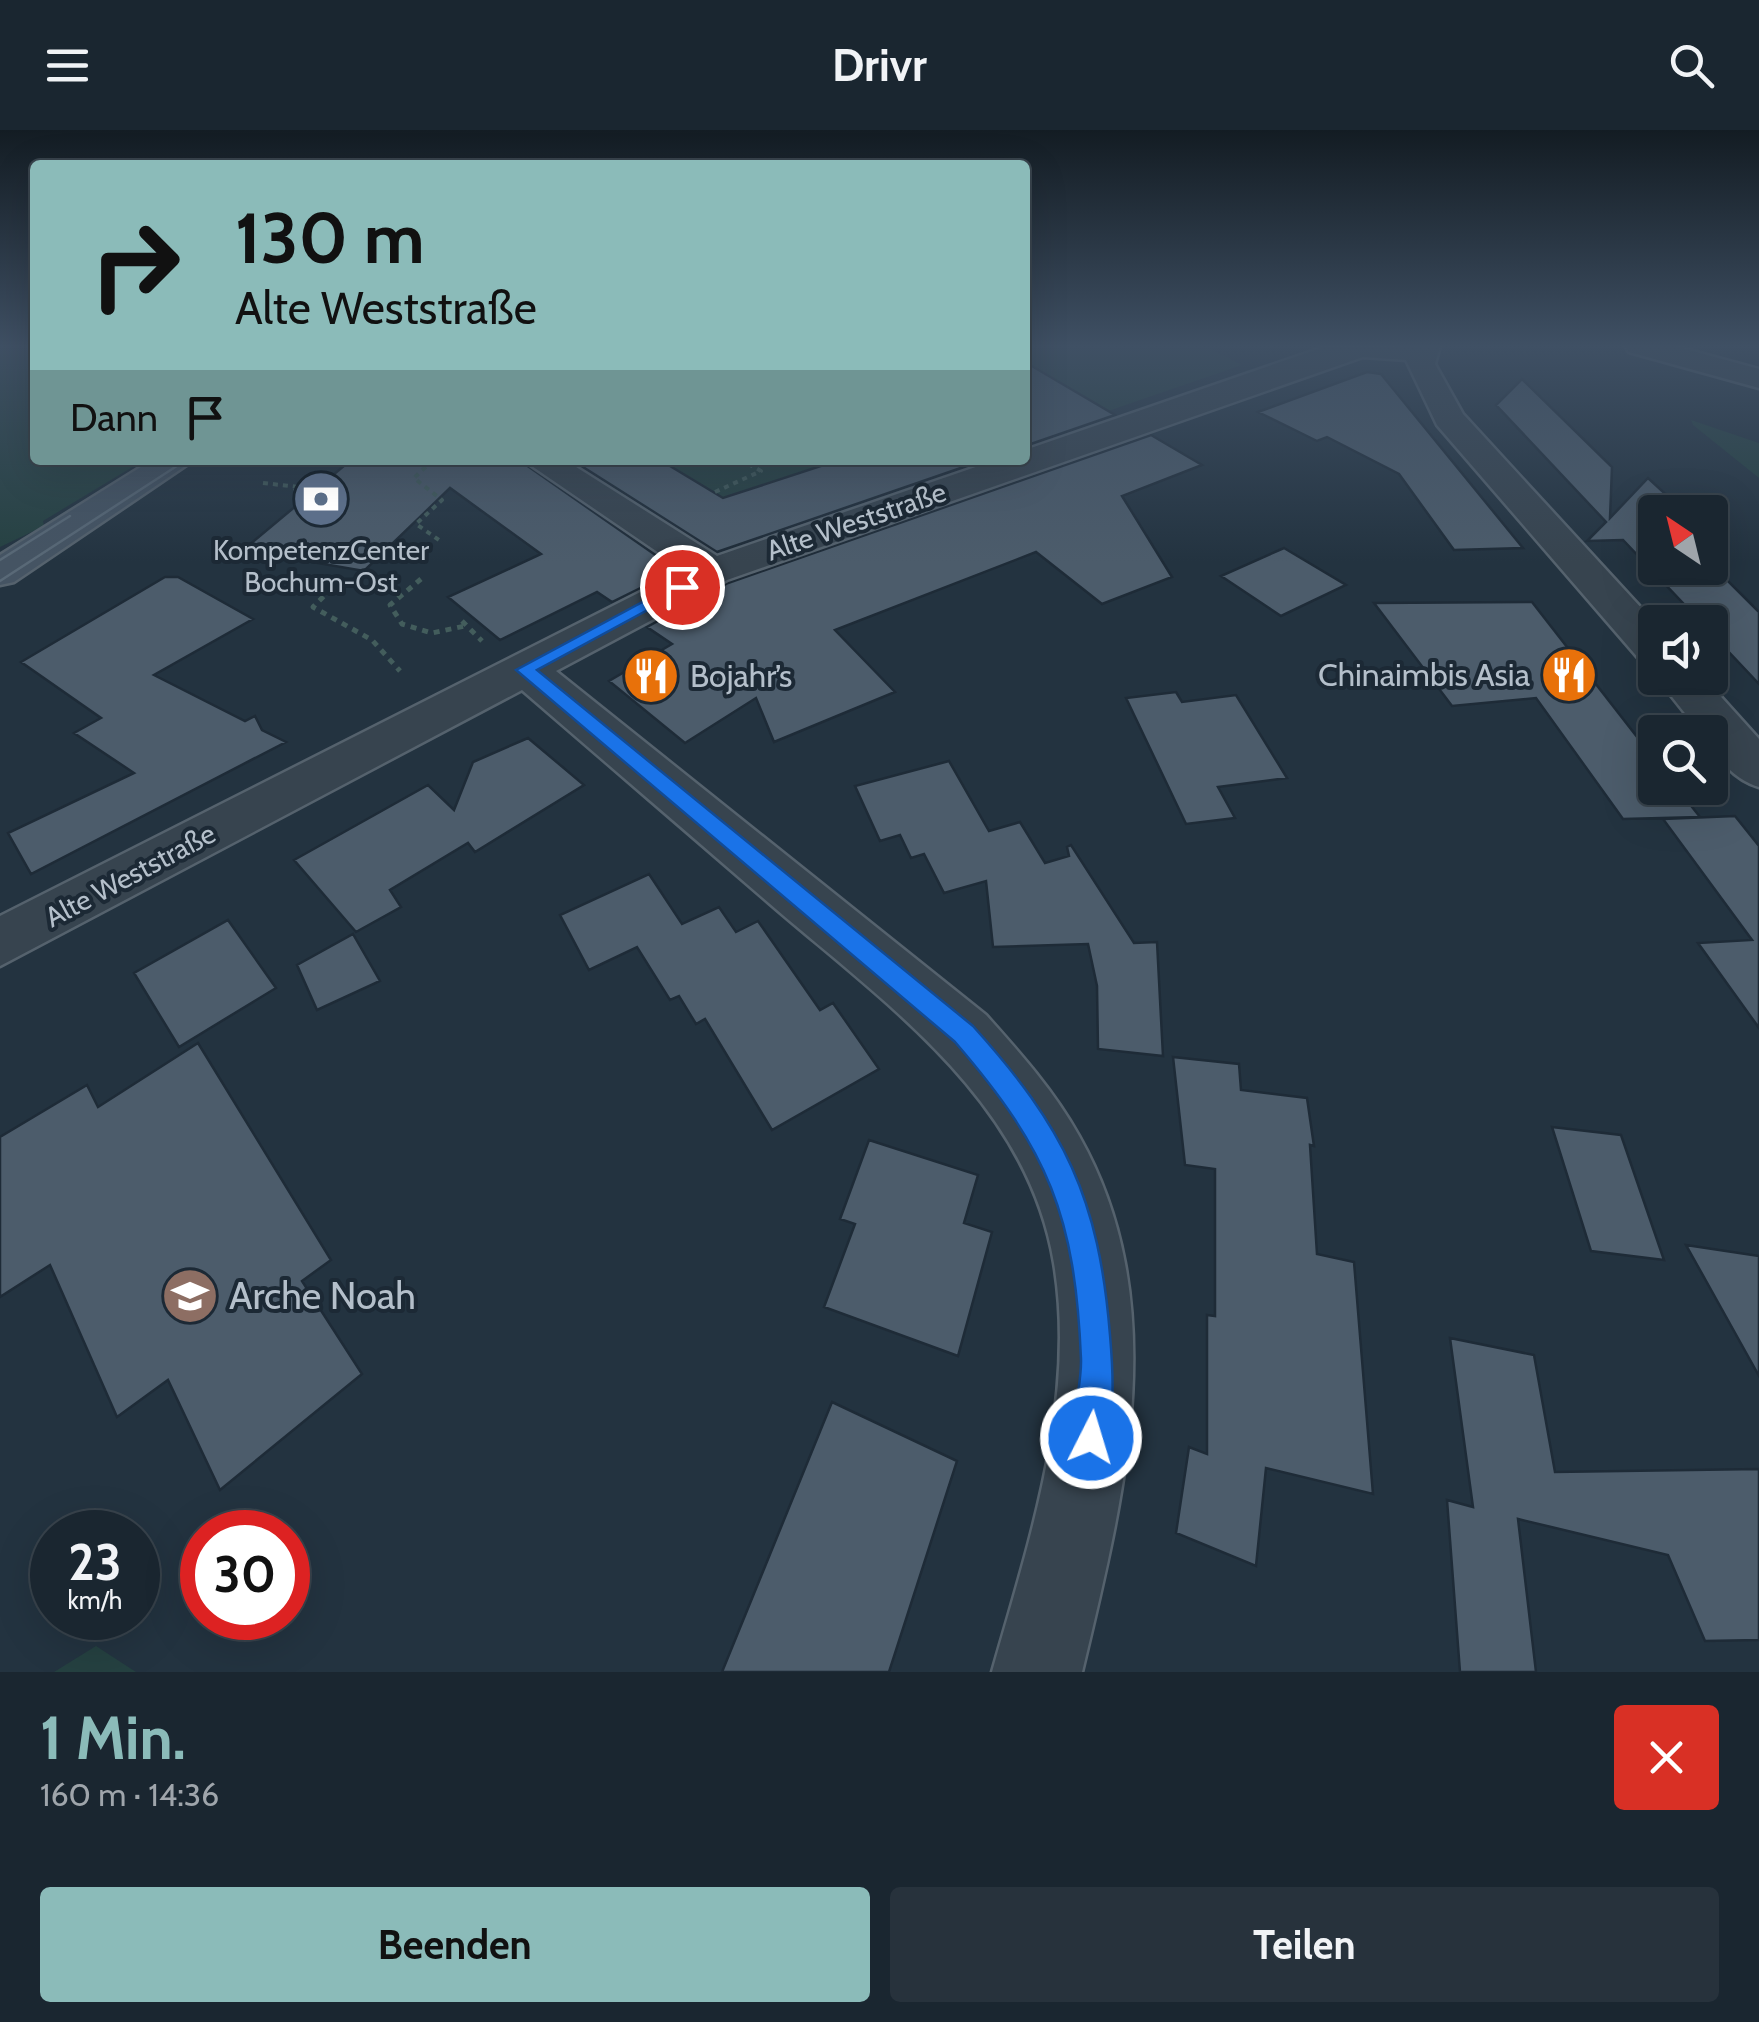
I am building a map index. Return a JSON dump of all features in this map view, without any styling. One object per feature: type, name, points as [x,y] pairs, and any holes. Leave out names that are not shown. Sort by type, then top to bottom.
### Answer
[{"type":"main road","points":[[0,572],[168,465]]},
{"type":"street","name":"Alte Weststraße","points":[[1030,456],[1127,418]]},
{"type":"street","points":[[1449,418],[1638,631]]},
{"type":"street","points":[[549,465],[714,571]]},
{"type":"street","name":"Alte Weststraße","points":[[0,943],[495,648],[1006,465]]},
{"type":"street","points":[[495,648],[964,1034],[1001,1076],[1044,1140],[1075,1204],[1090,1266],[1097,1365],[1088,1476],[1036,1672]]},
{"type":"street","points":[[1694,695],[1759,770]]},
{"type":"path","points":[[428,465],[414,478],[442,500],[416,524],[438,540]]},
{"type":"path","points":[[715,492],[761,470],[751,465]]},
{"type":"path","points":[[308,496],[292,493],[318,472]]},
{"type":"path","points":[[262,484],[299,488]]},
{"type":"path","points":[[269,550],[322,556]]},
{"type":"path","points":[[422,579],[390,605],[392,614],[414,632],[442,633],[495,648]]},
{"type":"path","points":[[332,588],[313,607],[372,640],[400,671]]},
{"type":"green space","points":[[0,418],[30,418],[30,465],[136,465],[43,521],[44,526],[0,547]]},
{"type":"green space","points":[[1030,418],[1088,418],[1030,438]]},
{"type":"green space","points":[[1691,420],[1759,443],[1759,478],[1693,425]]},
{"type":"green space","points":[[668,465],[917,465],[781,479],[725,499]]},
{"type":"green space","points":[[96,1646],[136,1672],[54,1672]]},
{"type":"building","points":[[1030,418],[1106,418],[1030,444]]},
{"type":"building","points":[[1270,418],[1417,418],[1523,548],[1454,550],[1399,474],[1327,437],[1317,441]]},
{"type":"building","points":[[1508,418],[1562,418],[1612,467],[1610,518],[1648,478],[1666,495],[1638,495],[1638,556],[1623,540],[1587,541],[1606,522]]},
{"type":"building","points":[[1151,435],[1202,465],[1122,496],[1172,577],[1102,604],[1036,552],[835,630],[895,692],[774,742],[756,698],[685,743],[609,681],[672,644],[647,627],[728,583]]},
{"type":"building","points":[[345,465],[526,465],[677,570],[612,602],[597,592],[500,640],[448,597],[541,554],[450,488],[364,571],[243,550]]},
{"type":"building","points":[[580,465],[668,465],[723,498],[824,465],[969,465],[717,552]]},
{"type":"building","points":[[1284,548],[1346,585],[1281,616],[1221,576]]},
{"type":"building","points":[[165,577],[178,577],[253,619],[154,675],[245,721],[255,716],[262,730],[286,742],[31,874],[8,833],[134,773],[74,733],[101,718],[21,662]]},
{"type":"building","points":[[1728,581],[1759,612],[1759,684],[1728,651],[1728,605],[1685,605],[1666,585],[1728,585]]},
{"type":"building","points":[[1532,602],[1638,738],[1638,805],[1690,805],[1700,817],[1623,819],[1536,698],[1452,706],[1374,603]]},
{"type":"building","points":[[1176,692],[1182,702],[1236,695],[1287,778],[1218,787],[1235,818],[1186,824],[1126,698]]},
{"type":"building","points":[[528,738],[584,785],[475,852],[468,843],[390,890],[401,907],[356,932],[294,860],[428,785],[454,810],[473,762]]},
{"type":"building","points":[[949,761],[989,831],[1020,822],[1045,863],[1069,856],[1067,847],[1071,845],[1134,943],[1157,942],[1163,1056],[1098,1049],[1097,986],[1088,944],[993,947],[986,881],[944,893],[924,854],[911,858],[900,835],[880,841],[855,786]]},
{"type":"building","points":[[1735,816],[1759,846],[1759,1028],[1698,943],[1752,940],[1663,819]]},
{"type":"building","points":[[649,874],[682,924],[719,907],[736,932],[758,921],[820,1010],[833,1003],[879,1069],[772,1130],[705,1019],[696,1024],[679,996],[670,1000],[637,947],[589,970],[560,915]]},
{"type":"building","points":[[228,920],[276,988],[179,1047],[134,973]]},
{"type":"building","points":[[353,934],[380,981],[317,1010],[297,965]]},
{"type":"building","points":[[198,1043],[331,1260],[302,1281],[362,1374],[220,1490],[168,1380],[117,1417],[50,1265],[0,1297],[0,1137],[87,1085],[98,1107]]},
{"type":"building","points":[[1173,1057],[1239,1064],[1241,1090],[1307,1098],[1314,1146],[1310,1145],[1317,1254],[1354,1262],[1373,1494],[1266,1468],[1256,1566],[1176,1533],[1189,1447],[1207,1454],[1207,1315],[1215,1316],[1215,1169],[1185,1165]]},
{"type":"building","points":[[1552,1127],[1621,1135],[1664,1260],[1591,1251]]},
{"type":"building","points":[[869,1140],[978,1175],[964,1223],[992,1232],[958,1356],[824,1307],[855,1224],[840,1219]]},
{"type":"building","points":[[1686,1245],[1759,1256],[1759,1376]]},
{"type":"building","points":[[1450,1338],[1534,1355],[1555,1472],[1759,1469],[1759,1640],[1705,1641],[1668,1555],[1518,1519],[1536,1672],[1460,1672],[1447,1500],[1473,1507]]},
{"type":"building","points":[[832,1402],[957,1461],[889,1672],[722,1672]]},
{"type":"tram line","points":[[0,581],[178,465]]},
{"type":"tram line","points":[[0,560],[70,516]]},
{"type":"place","name":"KompetenzCenter Bochum-Ost","points":[[321,499]]},
{"type":"place","name":"Chinaimbis Asia","points":[[1569,675]]},
{"type":"place","name":"Bojahr’s","points":[[651,676]]},
{"type":"place","name":"Arche Noah","points":[[190,1296]]},
{"type":"route","points":[[682,587],[525,670],[712,829],[964,1034],[1001,1076],[1044,1140],[1075,1204],[1090,1266],[1097,1365],[1091,1438]]}]
